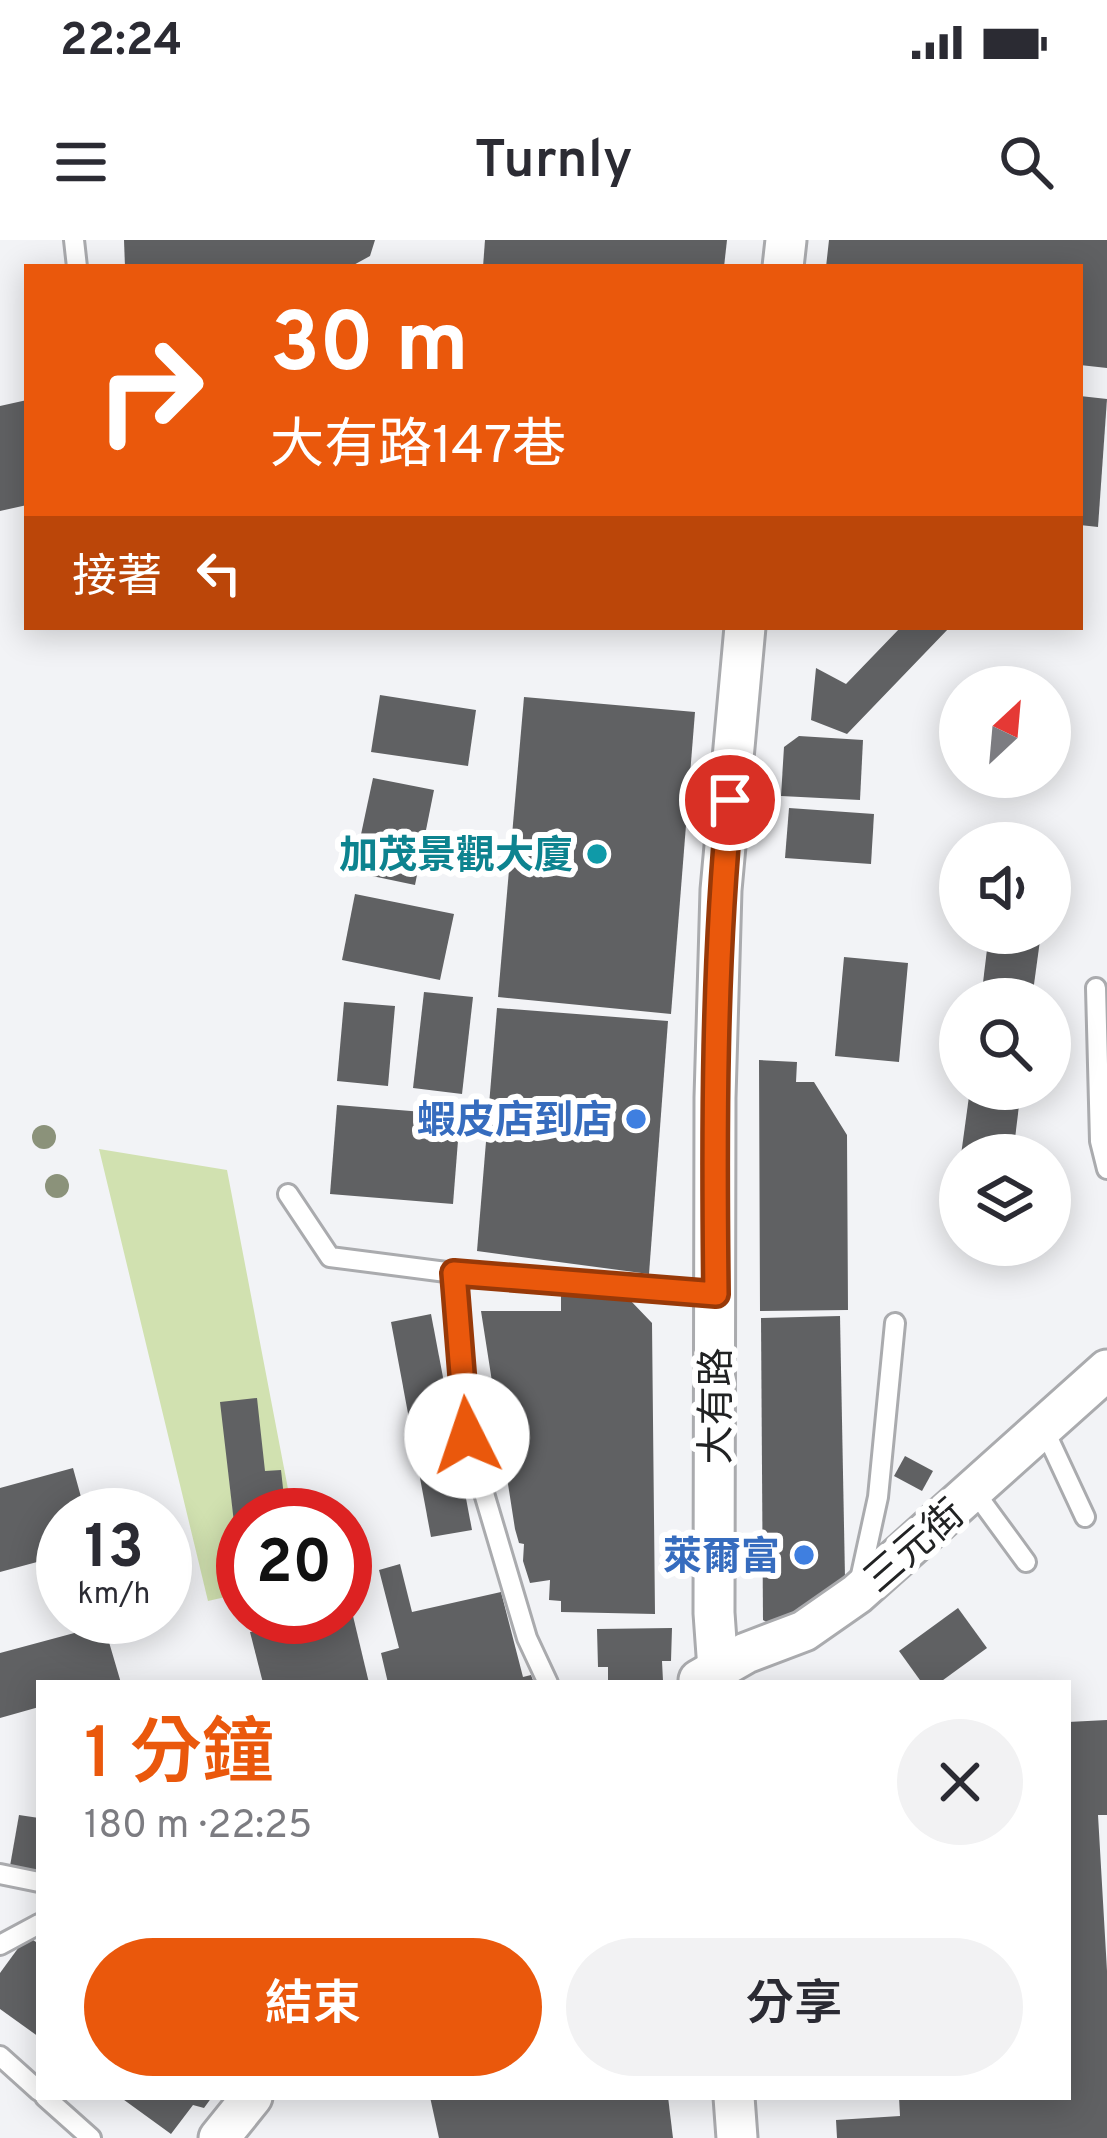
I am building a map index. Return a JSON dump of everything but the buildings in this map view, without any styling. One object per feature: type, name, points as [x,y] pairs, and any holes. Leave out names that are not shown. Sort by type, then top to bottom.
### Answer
[{"type":"street","name":"大有路","points":[[711,1678],[721,890],[746,630]]},
{"type":"street","name":"三元街","points":[[711,1678],[746,1653],[804,1631],[857,1594],[1107,1370]]},
{"type":"street","points":[[219,2138],[250,2100]]},
{"type":"street","points":[[734,2100],[737,2138]]},
{"type":"street","points":[[753,2100],[756,2138]]},
{"type":"lane","points":[[1096,988],[1100,1141],[1107,1169]]},
{"type":"lane","points":[[287,1194],[330,1257],[454,1273],[716,1294]]},
{"type":"lane","points":[[454,1273],[467,1436],[527,1638],[547,1680]]},
{"type":"lane","points":[[857,1594],[878,1497],[896,1323]]},
{"type":"lane","points":[[1044,1429],[1085,1517]]},
{"type":"lane","points":[[974,1491],[1026,1562]]},
{"type":"lane","points":[[0,1874],[36,1881]]},
{"type":"lane","points":[[0,1945],[36,1926]]},
{"type":"lane","points":[[0,2056],[36,2089]]},
{"type":"lane","points":[[49,2100],[91,2138]]},
{"type":"green space","points":[[99,1149],[227,1170],[288,1488],[270,1488],[221,1402],[230,1488],[216,1488],[216,1599],[208,1601],[192,1535],[192,1488],[181,1488]]},
{"type":"place","name":"加茂景觀大廈","points":[[597,854]]},
{"type":"place","name":"蝦皮店到店","points":[[636,1119]]},
{"type":"place","name":"萊爾富","points":[[804,1555]]},
{"type":"route","points":[[467,1436],[454,1273],[716,1294],[715,1099],[721,890],[730,800]]}]
